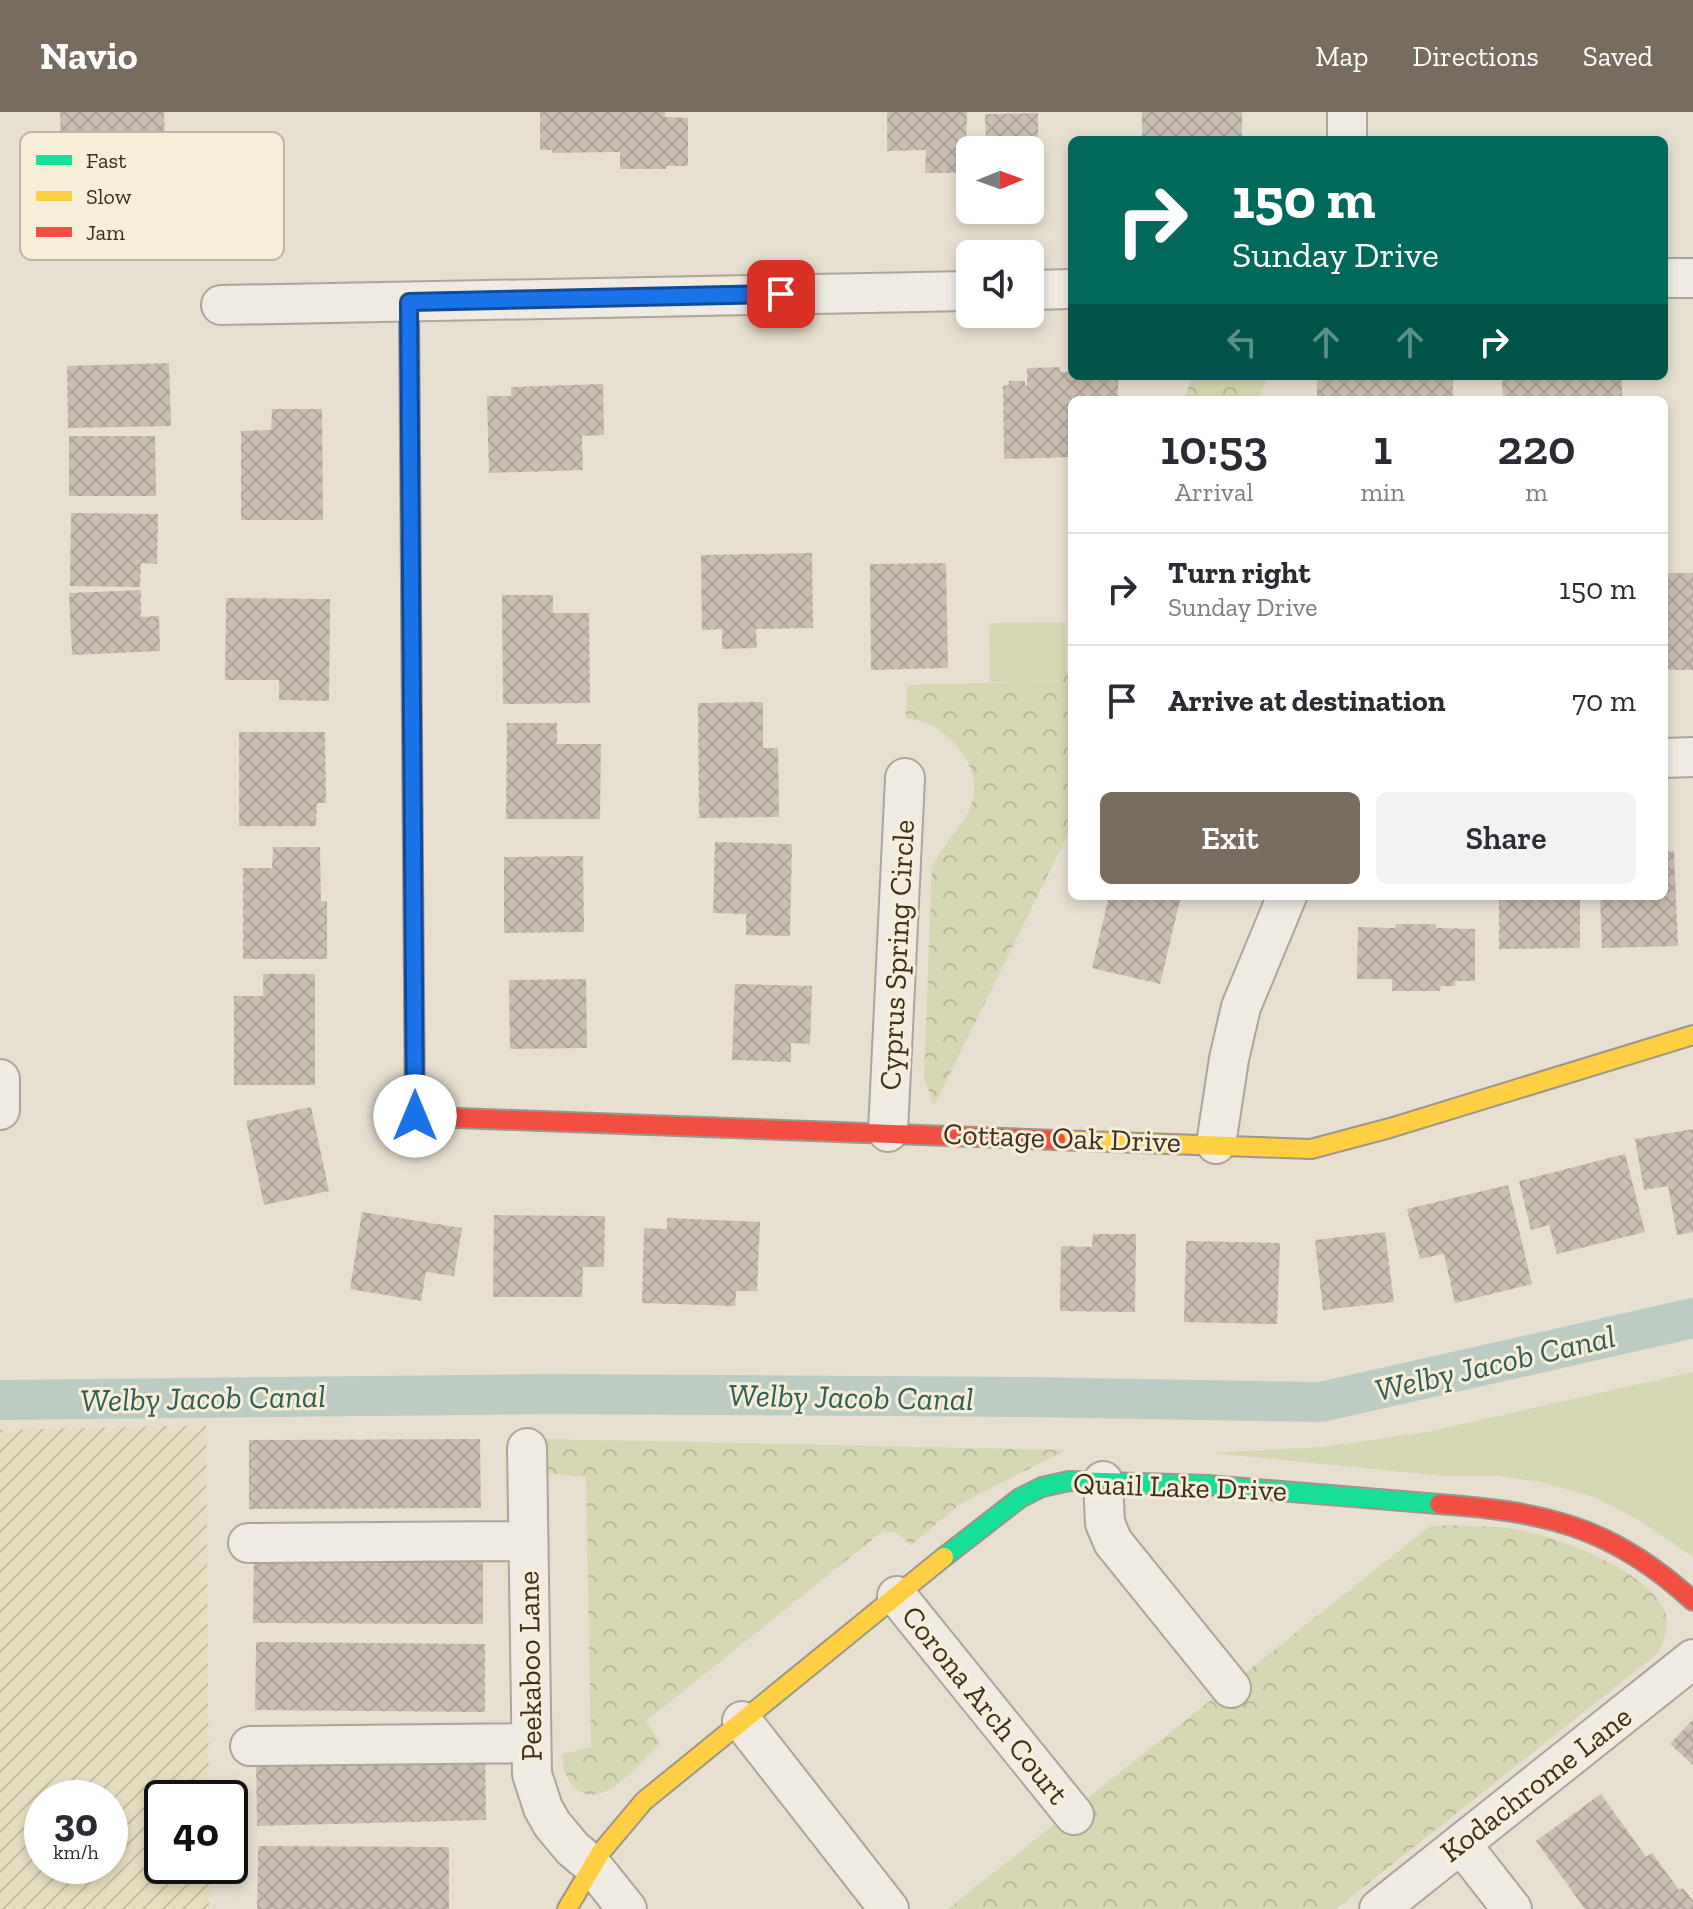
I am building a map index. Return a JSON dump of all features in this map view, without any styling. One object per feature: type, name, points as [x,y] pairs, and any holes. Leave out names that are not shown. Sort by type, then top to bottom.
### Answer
[{"type":"street","points":[[1347,112],[1347,136]]},
{"type":"street","points":[[1668,278],[1693,278]]},
{"type":"street","points":[[1044,290],[1068,289]]},
{"type":"street","points":[[221,305],[956,291]]},
{"type":"street","name":"Cottage Oak Drive","points":[[409,302],[415,1116],[1311,1149],[1390,1128],[1693,1035]]},
{"type":"street","points":[[1668,758],[1693,757]]},
{"type":"street","name":"Cyprus Spring Circle","points":[[888,1132],[905,778]]},
{"type":"street","points":[[1216,1144],[1229,1059],[1241,1007],[1285,900]]},
{"type":"street","points":[[0,1079],[0,1110]]},
{"type":"street","name":"Peekaboo Lane","points":[[527,1448],[532,1774],[543,1808],[561,1837],[591,1864],[627,1909]]},
{"type":"street","points":[[1103,1481],[1105,1523],[1113,1542],[1231,1688]]},
{"type":"street","name":"Quail Lake Drive","points":[[567,1909],[591,1864],[644,1801],[999,1512],[1032,1491],[1058,1483],[1103,1481],[1272,1488],[1398,1501],[1490,1506],[1534,1513],[1575,1525],[1639,1556],[1668,1576],[1693,1601]]},
{"type":"street","points":[[248,1543],[527,1541]]},
{"type":"street","name":"Corona Arch Court","points":[[897,1596],[1074,1815]]},
{"type":"street","name":"Kodachrome Lane","points":[[1379,1909],[1693,1659]]},
{"type":"street","points":[[742,1721],[889,1909]]},
{"type":"street","points":[[250,1746],[530,1743]]},
{"type":"street","points":[[1461,1844],[1512,1909]]},
{"type":"shaded area","points":[[206,1425],[209,1780],[144,1780],[144,1884],[209,1884],[209,1909],[0,1909],[0,1430]]},
{"type":"green space","points":[[1191,380],[1266,380],[1260,396],[1185,396]]},
{"type":"green space","points":[[1065,622],[1066,681],[990,682],[989,623]]},
{"type":"green space","points":[[1068,670],[1068,834],[934,1106],[924,1077],[932,868],[966,816],[974,791],[970,766],[946,735],[932,725],[906,718],[907,685],[1063,681]]},
{"type":"green space","points":[[1693,1372],[1693,1557],[1639,1520],[1594,1497],[1542,1482],[1497,1476],[1443,1476],[1211,1453],[1323,1447],[1427,1432]]},
{"type":"green space","points":[[545,1439],[1066,1450],[960,1504],[911,1545],[896,1532],[883,1531],[646,1721],[660,1743],[632,1772],[608,1790],[585,1794],[571,1783],[565,1772],[562,1754],[591,1747],[586,1477],[546,1473]]},
{"type":"green space","points":[[1451,1525],[1536,1534],[1578,1548],[1623,1570],[1656,1597],[1665,1612],[1667,1628],[1658,1653],[1336,1909],[948,1909],[1430,1526]]},
{"type":"building","points":[[60,112],[164,112],[165,132],[61,132]]},
{"type":"building","points":[[540,112],[665,112],[665,117],[688,118],[688,166],[620,169],[620,152],[553,153],[552,150],[540,150]]},
{"type":"building","points":[[887,112],[967,112],[967,136],[956,136],[956,173],[925,173],[926,150],[887,151]]},
{"type":"building","points":[[1142,112],[1242,112],[1242,136],[1142,136]]},
{"type":"building","points":[[1038,113],[1038,136],[986,136],[985,114]]},
{"type":"building","points":[[169,363],[171,426],[68,428],[67,366]]},
{"type":"building","points":[[1060,367],[1060,372],[1068,372],[1068,380],[1118,380],[1118,396],[1068,396],[1068,457],[1004,459],[1003,386],[1009,385],[1009,381],[1025,381],[1027,386],[1027,368]]},
{"type":"building","points":[[1317,380],[1453,380],[1453,396],[1317,396]]},
{"type":"building","points":[[1502,380],[1622,380],[1622,396],[1503,396]]},
{"type":"building","points":[[603,384],[604,435],[582,436],[583,470],[489,473],[487,396],[511,396],[511,387]]},
{"type":"building","points":[[272,409],[322,409],[323,520],[241,520],[241,431],[271,430]]},
{"type":"building","points":[[69,436],[155,436],[156,496],[69,496]]},
{"type":"building","points":[[71,513],[158,514],[157,564],[141,563],[140,587],[70,586]]},
{"type":"building","points":[[812,553],[813,628],[756,629],[757,648],[722,649],[722,629],[702,630],[701,555]]},
{"type":"building","points":[[946,563],[948,668],[871,670],[870,564]]},
{"type":"building","points":[[1668,573],[1693,573],[1693,670],[1668,670]]},
{"type":"building","points":[[141,590],[141,617],[159,616],[160,651],[72,655],[69,593]]},
{"type":"building","points":[[502,595],[553,595],[553,613],[589,613],[590,703],[503,704]]},
{"type":"building","points":[[226,598],[330,599],[329,701],[279,700],[279,680],[225,680]]},
{"type":"building","points":[[763,702],[763,748],[778,748],[779,817],[699,818],[698,703]]},
{"type":"building","points":[[507,723],[557,723],[557,744],[601,744],[600,819],[506,819]]},
{"type":"building","points":[[239,732],[325,732],[326,803],[317,803],[316,826],[239,826]]},
{"type":"building","points":[[715,842],[792,844],[790,936],[746,935],[746,914],[713,913]]},
{"type":"building","points":[[273,847],[320,847],[321,901],[327,902],[327,959],[243,959],[243,868],[272,868]]},
{"type":"building","points":[[1674,851],[1678,946],[1602,948],[1600,900],[1668,900],[1668,852]]},
{"type":"building","points":[[583,856],[584,932],[504,933],[504,857]]},
{"type":"building","points":[[1108,900],[1180,900],[1160,984],[1092,968]]},
{"type":"building","points":[[1499,900],[1580,900],[1580,948],[1499,949]]},
{"type":"building","points":[[1396,924],[1436,924],[1436,928],[1475,929],[1475,981],[1455,981],[1455,986],[1441,986],[1440,991],[1392,991],[1392,979],[1357,979],[1358,927],[1395,928]]},
{"type":"building","points":[[263,974],[315,974],[315,1085],[234,1085],[234,996],[263,996]]},
{"type":"building","points":[[586,979],[587,1048],[510,1049],[509,980]]},
{"type":"building","points":[[735,984],[812,986],[810,1044],[791,1043],[791,1062],[732,1060]]},
{"type":"building","points":[[311,1107],[329,1191],[264,1205],[246,1121]]},
{"type":"building","points":[[1693,1129],[1693,1232],[1677,1235],[1668,1186],[1644,1190],[1635,1139]]},
{"type":"building","points":[[1625,1154],[1645,1232],[1557,1254],[1549,1225],[1531,1230],[1519,1181]]},
{"type":"building","points":[[1508,1185],[1532,1284],[1455,1303],[1444,1254],[1420,1259],[1407,1209]]},
{"type":"building","points":[[362,1212],[462,1228],[454,1276],[426,1272],[421,1301],[350,1289]]},
{"type":"building","points":[[494,1215],[605,1216],[604,1267],[583,1267],[582,1297],[493,1297]]},
{"type":"building","points":[[667,1218],[760,1222],[757,1291],[736,1291],[735,1306],[642,1303],[644,1228],[667,1229]]},
{"type":"building","points":[[1385,1232],[1394,1302],[1323,1310],[1315,1240]]},
{"type":"building","points":[[1093,1234],[1136,1234],[1135,1312],[1060,1311],[1061,1246],[1092,1247]]},
{"type":"building","points":[[1186,1241],[1280,1243],[1277,1324],[1184,1322]]},
{"type":"building","points":[[480,1439],[481,1508],[249,1509],[249,1440]]},
{"type":"building","points":[[254,1554],[483,1555],[483,1624],[253,1623]]},
{"type":"building","points":[[256,1642],[485,1644],[485,1712],[255,1710]]},
{"type":"building","points":[[1693,1719],[1693,1765],[1670,1744]]},
{"type":"building","points":[[485,1748],[486,1820],[257,1826],[256,1754]]},
{"type":"building","points":[[1601,1794],[1646,1857],[1652,1853],[1679,1890],[1683,1888],[1693,1901],[1693,1909],[1585,1909],[1536,1841]]},
{"type":"building","points":[[258,1846],[449,1847],[449,1909],[257,1909]]},
{"type":"waterway","name":"Welby Jacob Canal","points":[[0,1400],[546,1394],[1321,1402],[1693,1318]]},
{"type":"traffic: fast","points":[[944,1557],[1020,1498],[1042,1487],[1069,1481],[1207,1485],[1439,1504]]},
{"type":"traffic: slow","points":[[412,734],[415,1116],[458,1118]]},
{"type":"traffic: slow","points":[[1056,1140],[1311,1149],[1390,1128],[1693,1035]]},
{"type":"traffic: slow","points":[[567,1909],[601,1852],[644,1801],[944,1557]]},
{"type":"traffic: jam","points":[[409,302],[412,734]]},
{"type":"traffic: jam","points":[[458,1118],[1056,1140]]},
{"type":"traffic: jam","points":[[1439,1504],[1512,1512],[1575,1527],[1634,1555],[1693,1601]]},
{"type":"route","points":[[415,1116],[409,302],[781,294]]}]
